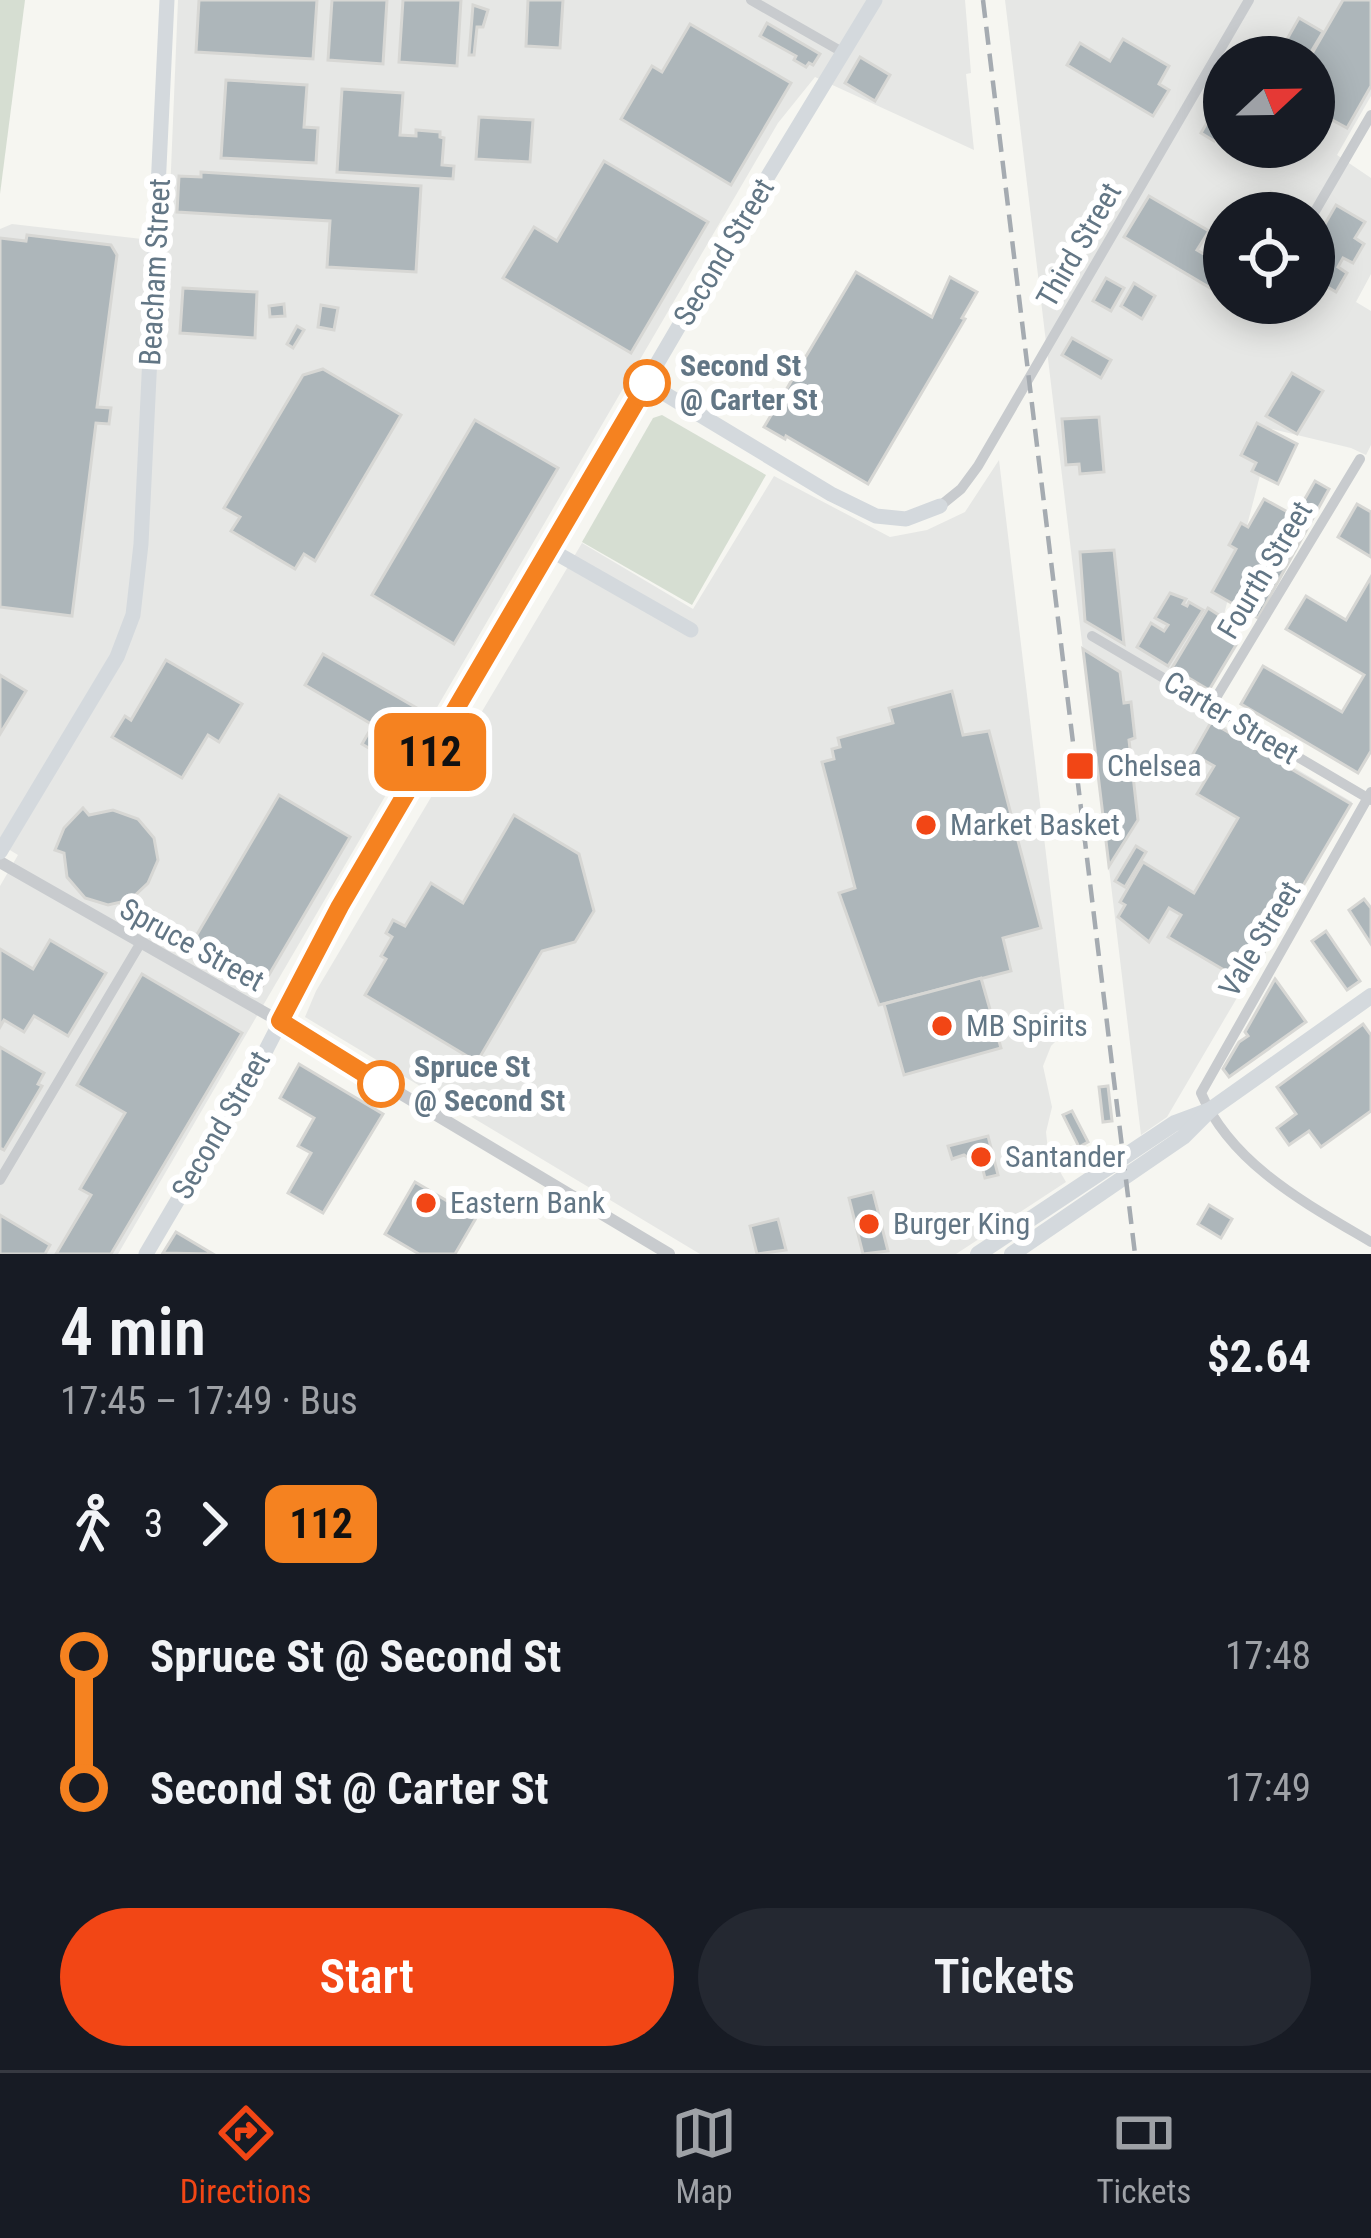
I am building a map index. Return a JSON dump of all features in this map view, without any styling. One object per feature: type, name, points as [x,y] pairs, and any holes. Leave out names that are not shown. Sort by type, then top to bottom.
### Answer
[{"type":"main road","name":"Beacham Street","points":[[0,852],[117,657],[133,615],[141,544],[167,0]]},
{"type":"main road","name":"Second Street","points":[[146,1254],[340,906],[875,0]]},
{"type":"main road","points":[[647,383],[876,516],[906,519],[940,506]]},
{"type":"main road","points":[[548,549],[691,630]]},
{"type":"main road","points":[[1012,1254],[1190,1132],[1210,1110],[1371,995]]},
{"type":"main road","points":[[978,1254],[1174,1124],[1210,1110]]},
{"type":"street","points":[[752,0],[844,52]]},
{"type":"street","name":"Third Street","points":[[940,506],[978,466],[1250,0]]},
{"type":"street","points":[[1327,192],[1369,122]]},
{"type":"street","name":"Fourth Street","points":[[1211,706],[1360,459]]},
{"type":"street","name":"Carter Street","points":[[1092,636],[1370,797]]},
{"type":"street","name":"Vale Street","points":[[1210,1110],[1202,1085],[1370,797]]},
{"type":"street","name":"Spruce Street","points":[[0,862],[280,1021],[669,1254]]},
{"type":"street","points":[[0,1180],[140,944]]},
{"type":"street","points":[[1210,1110],[1269,1178],[1371,1242]]},
{"type":"shaded area","points":[[0,0],[25,0],[0,194]]},
{"type":"shaded area","points":[[178,0],[965,0],[974,150],[815,77],[778,123],[118,1254],[0,1254],[0,886],[18,855],[0,844],[0,229],[12,224],[168,242]]},
{"type":"shaded area","points":[[1005,0],[1371,0],[1371,96],[1337,155],[1371,178],[1371,274],[1356,302],[1371,311],[1371,445],[1366,455],[1272,429],[1199,711],[1352,802],[1167,1117],[1141,1135]]},
{"type":"shaded area","points":[[662,415],[766,475],[692,605],[582,542],[653,418]]},
{"type":"shaded area","points":[[999,460],[1067,1030],[1051,1046],[1043,1066],[1052,1107],[1046,1132],[1048,1151],[1066,1182],[956,1254],[700,1254],[305,1017],[316,991],[582,543],[693,609],[774,476],[890,537],[927,530],[965,512]]},
{"type":"building","points":[[199,0],[317,0],[313,59],[196,52]]},
{"type":"building","points":[[332,0],[387,0],[383,64],[328,60]]},
{"type":"building","points":[[403,0],[461,0],[457,66],[399,62]]},
{"type":"building","points":[[528,0],[563,0],[560,48],[526,46]]},
{"type":"building","points":[[1343,0],[1371,0],[1371,86],[1347,128],[1335,121],[1335,36],[1322,36]]},
{"type":"building","points":[[473,5],[488,10],[483,27],[477,27],[474,55],[469,55]]},
{"type":"building","points":[[1299,18],[1323,32],[1321,36],[1289,36]]},
{"type":"building","points":[[767,23],[820,54],[813,65],[806,67],[760,36]]},
{"type":"building","points":[[690,24],[791,83],[731,185],[621,119],[652,66],[662,72]]},
{"type":"building","points":[[1123,39],[1169,66],[1159,84],[1169,90],[1153,116],[1067,65],[1080,43],[1110,61]]},
{"type":"building","points":[[860,57],[890,75],[875,101],[845,83]]},
{"type":"building","points":[[226,80],[307,85],[304,127],[318,128],[316,163],[221,158]]},
{"type":"building","points":[[342,89],[403,93],[400,135],[416,136],[416,130],[440,132],[444,138],[442,165],[454,166],[453,179],[337,172]]},
{"type":"building","points":[[479,117],[533,120],[530,162],[476,159]]},
{"type":"building","points":[[604,161],[708,222],[631,353],[503,278],[534,227],[557,241]]},
{"type":"building","points":[[201,172],[421,186],[416,272],[327,267],[330,221],[177,212],[179,176],[201,177]]},
{"type":"building","points":[[1149,196],[1203,228],[1197,250],[1203,254],[1203,284],[1124,237]]},
{"type":"building","points":[[1335,207],[1365,222],[1355,238],[1364,244],[1353,263],[1343,258],[1338,267],[1347,273],[1336,292],[1335,291]]},
{"type":"building","points":[[27,235],[111,245],[117,255],[97,407],[111,408],[109,424],[96,423],[72,616],[0,607],[0,238],[26,241]]},
{"type":"building","points":[[856,272],[932,317],[950,277],[977,292],[868,484],[764,427]]},
{"type":"building","points":[[1106,278],[1124,288],[1111,311],[1093,301]]},
{"type":"building","points":[[1134,283],[1155,296],[1142,319],[1121,306]]},
{"type":"building","points":[[183,288],[257,292],[255,338],[180,333]]},
{"type":"building","points":[[284,304],[285,316],[270,317],[269,306]]},
{"type":"building","points":[[321,305],[338,308],[334,330],[318,327]]},
{"type":"building","points":[[297,326],[304,330],[293,348],[287,344]]},
{"type":"building","points":[[1072,338],[1111,360],[1101,378],[1062,355]]},
{"type":"building","points":[[323,369],[401,415],[315,561],[304,554],[295,569],[231,531],[240,517],[224,508],[303,375]]},
{"type":"building","points":[[1292,373],[1323,391],[1297,434],[1266,416]]},
{"type":"building","points":[[1099,417],[1104,472],[1080,474],[1079,464],[1066,465],[1062,419]]},
{"type":"building","points":[[475,420],[558,468],[454,644],[372,595]]},
{"type":"building","points":[[1257,423],[1297,444],[1278,484],[1252,471],[1256,463],[1241,455]]},
{"type":"building","points":[[1315,481],[1329,489],[1258,618],[1212,592],[1236,549],[1229,545],[1241,523],[1248,527],[1264,499],[1295,516]]},
{"type":"building","points":[[1357,504],[1371,512],[1371,557],[1338,537]]},
{"type":"building","points":[[1114,550],[1124,644],[1085,621],[1080,552]]},
{"type":"building","points":[[1371,577],[1371,751],[1358,773],[1241,704],[1263,666],[1342,712],[1364,675],[1286,629],[1306,596],[1346,620]]},
{"type":"building","points":[[1170,593],[1186,599],[1183,604],[1189,602],[1203,610],[1168,666],[1137,647],[1151,623],[1164,631],[1168,625],[1155,618]]},
{"type":"building","points":[[1208,608],[1225,619],[1219,628],[1239,640],[1209,690],[1172,668]]},
{"type":"building","points":[[1083,649],[1120,672],[1124,703],[1131,702],[1135,738],[1129,740],[1138,820],[1109,866]]},
{"type":"building","points":[[323,654],[422,711],[392,762],[362,744],[373,725],[305,685]]},
{"type":"building","points":[[166,660],[242,704],[219,742],[208,735],[182,778],[112,737],[125,716],[131,720]]},
{"type":"building","points":[[0,675],[26,691],[0,734]]},
{"type":"building","name":"Market Basket","points":[[952,691],[963,735],[989,731],[1041,928],[1003,938],[1011,971],[879,1005],[839,893],[855,888],[822,762],[834,759],[832,749],[840,747],[838,738],[893,723],[889,708]]},
{"type":"building","points":[[1211,722],[1351,804],[1246,983],[1168,937],[1181,915],[1169,908],[1149,942],[1118,917],[1125,905],[1120,902],[1143,862],[1194,893],[1238,818],[1197,794],[1214,766],[1193,754]]},
{"type":"building","points":[[279,795],[350,837],[263,985],[192,943]]},
{"type":"building","points":[[83,808],[89,815],[113,810],[138,819],[154,838],[158,860],[148,883],[130,900],[108,905],[85,898],[67,877],[64,853],[55,850],[64,828]]},
{"type":"building","points":[[514,815],[579,854],[594,911],[575,942],[542,951],[477,1062],[365,995],[386,959],[381,956],[392,937],[386,933],[393,920],[405,926],[431,883],[463,903]]},
{"type":"building","points":[[1136,846],[1146,852],[1125,887],[1115,881]]},
{"type":"building","points":[[1364,899],[1371,908],[1371,944],[1349,910]]},
{"type":"building","points":[[1326,931],[1360,981],[1347,990],[1312,941]]},
{"type":"building","points":[[50,940],[106,973],[68,1036],[34,1016],[24,1032],[4,1020],[0,1027],[0,949],[33,969]]},
{"type":"building","points":[[142,974],[242,1033],[111,1254],[56,1254],[91,1195],[80,1189],[125,1113],[77,1085]]},
{"type":"building","name":"MB Spirits","points":[[981,978],[1001,1048],[904,1075],[884,1004]]},
{"type":"building","points":[[1275,979],[1306,1022],[1229,1077],[1223,1069],[1248,1036],[1245,1032]]},
{"type":"building","points":[[1363,1024],[1371,1035],[1371,1111],[1321,1147],[1309,1131],[1289,1145],[1277,1128],[1296,1114],[1277,1087]]},
{"type":"building","points":[[0,1047],[44,1073],[38,1084],[42,1086],[4,1150],[0,1148]]},
{"type":"building","points":[[299,1064],[383,1114],[323,1213],[288,1193],[311,1153],[298,1146],[314,1118],[280,1098]]},
{"type":"building","points":[[1108,1086],[1112,1121],[1103,1122],[1099,1087]]},
{"type":"building","points":[[1072,1111],[1088,1142],[1079,1147],[1063,1115]]},
{"type":"building","name":"Santander","points":[[988,1136],[998,1175],[985,1178],[982,1166],[964,1155],[952,1159],[948,1146]]},
{"type":"building","points":[[415,1182],[476,1218],[455,1254],[419,1254],[385,1234]]},
{"type":"building","name":"Burger King","points":[[873,1192],[888,1251],[863,1254],[849,1198]]},
{"type":"building","points":[[1209,1205],[1232,1219],[1221,1238],[1198,1224]]},
{"type":"building","points":[[0,1215],[50,1245],[45,1254],[0,1254]]},
{"type":"building","points":[[778,1219],[786,1250],[757,1254],[750,1226]]},
{"type":"building","points":[[176,1232],[213,1254],[163,1253]]},
{"type":"railway","points":[[983,0],[1135,1254]]},
{"type":"bus line","name":"112","points":[[381,1084],[280,1021],[340,906],[647,383]]},
{"type":"place","name":"Second St @ Carter St","points":[[647,383]]},
{"type":"place","name":"Chelsea","points":[[1080,766]]},
{"type":"place","name":"Market Basket","points":[[926,825]]},
{"type":"place","name":"MB Spirits","points":[[942,1026]]},
{"type":"place","name":"Spruce St @ Second St","points":[[381,1084]]},
{"type":"place","name":"Santander","points":[[981,1157]]},
{"type":"place","name":"Eastern Bank","points":[[426,1203]]},
{"type":"place","name":"Burger King","points":[[869,1224]]}]
